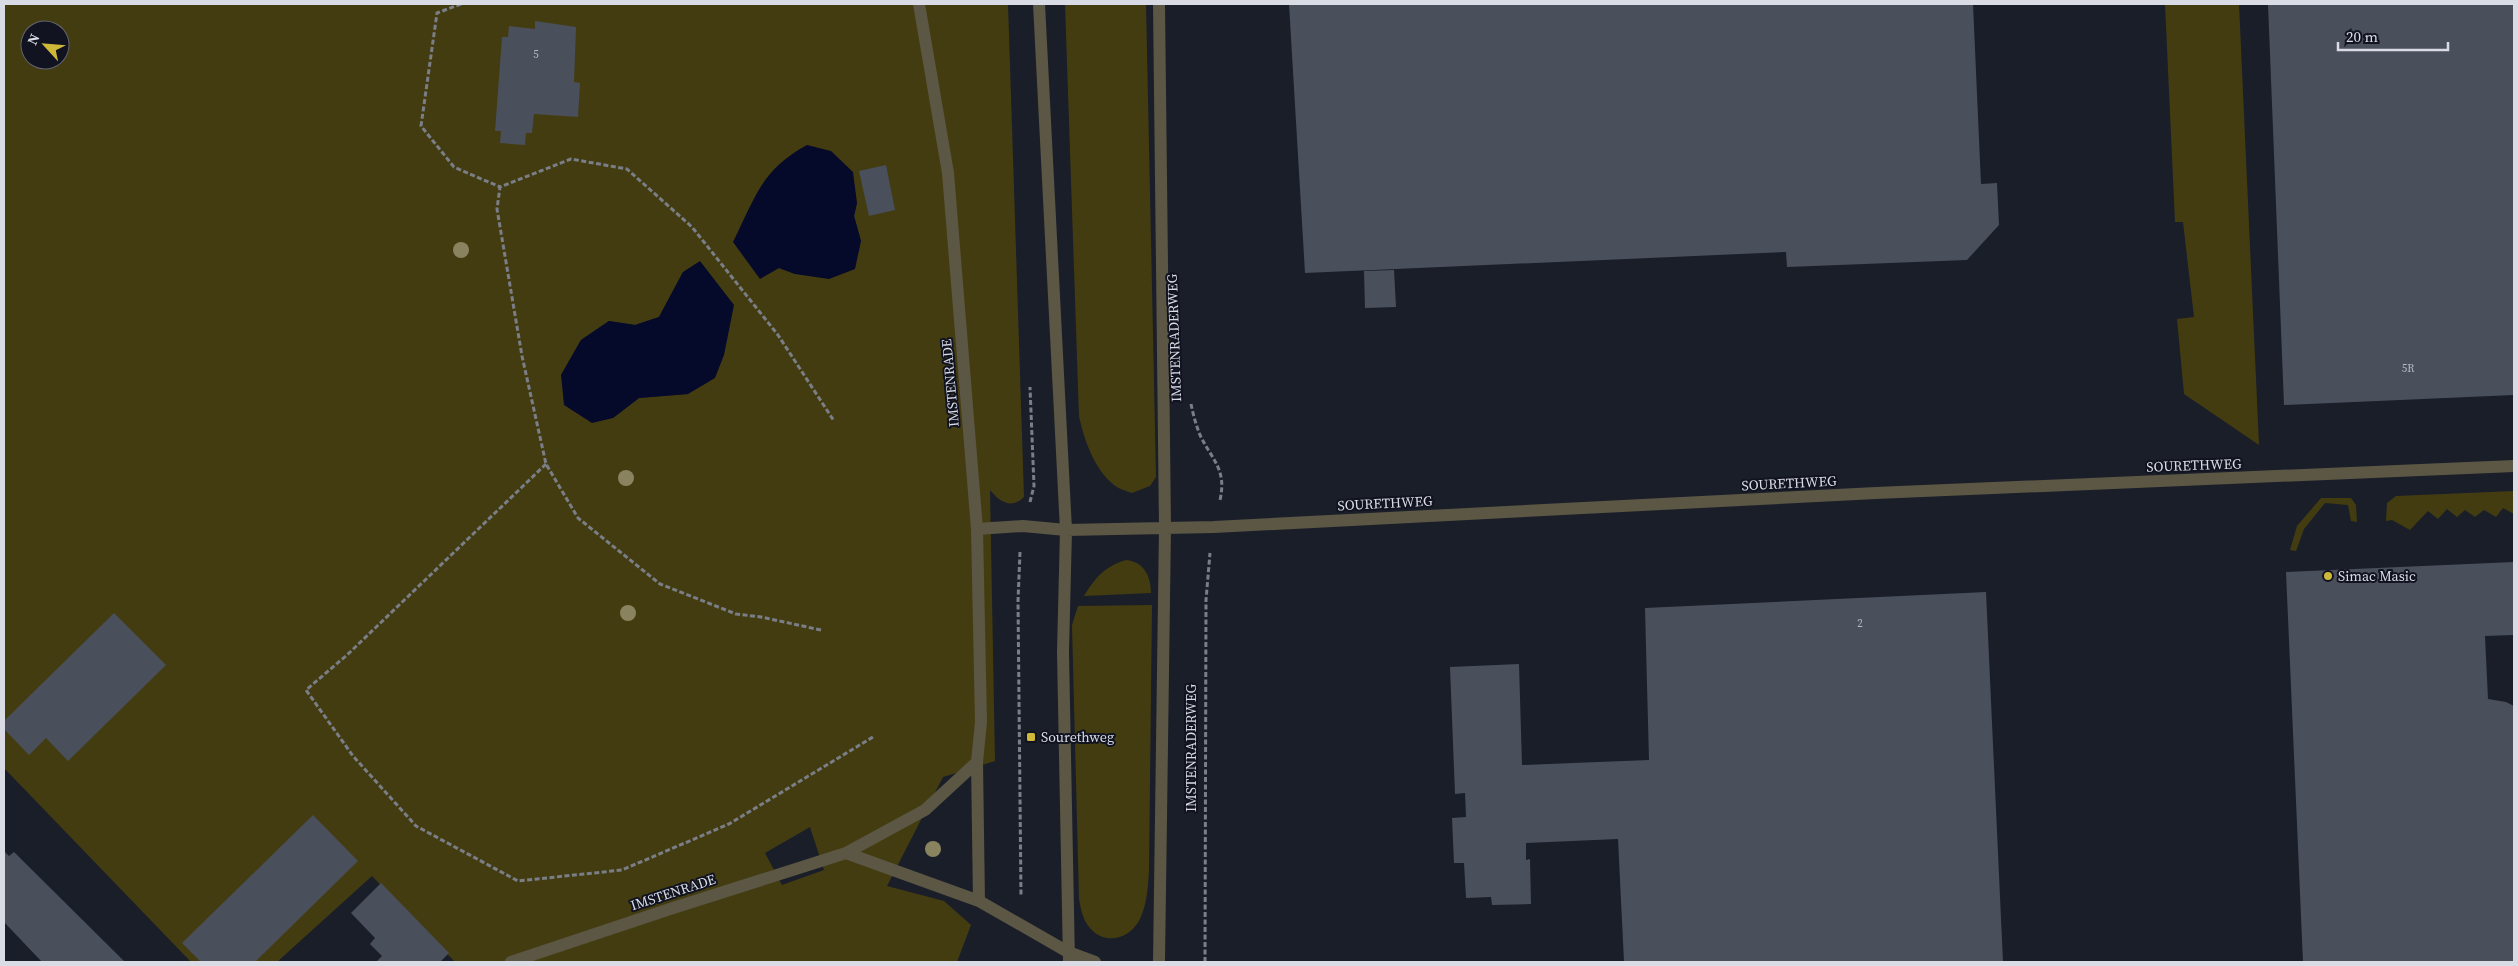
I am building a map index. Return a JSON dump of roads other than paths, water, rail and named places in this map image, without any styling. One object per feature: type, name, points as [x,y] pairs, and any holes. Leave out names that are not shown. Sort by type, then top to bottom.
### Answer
[{"type":"street","name":"IMSTENRADE","points":[[919,4],[948,173],[977,529],[981,722],[978,762],[979,901]]},
{"type":"street","points":[[1039,4],[1066,530],[1063,652],[1068,957]]},
{"type":"street","name":"IMSTENRADERWEG","points":[[1159,4],[1165,528],[1159,962]]},
{"type":"street","name":"SOURETHWEG","points":[[977,529],[1023,526],[1066,530],[1214,527],[1886,493],[2514,466]]},
{"type":"street","name":"IMSTENRADE","points":[[511,962],[846,853],[926,810],[978,762]]},
{"type":"street","points":[[846,853],[979,901],[1021,925],[1068,957],[1095,962]]},
{"type":"water","points":[[807,145],[831,151],[853,172],[857,203],[854,216],[861,241],[855,269],[829,279],[795,274],[779,268],[760,279],[733,242],[754,199],[769,175],[779,165]]},
{"type":"water","points":[[700,261],[734,305],[724,355],[715,378],[688,394],[639,398],[613,418],[592,423],[564,405],[561,375],[581,340],[609,321],[635,325],[659,317],[683,272]]},
{"type":"place","name":"Simac Masic","points":[[2328,576]]},
{"type":"place","name":"Sourethweg","points":[[1031,737]]}]
